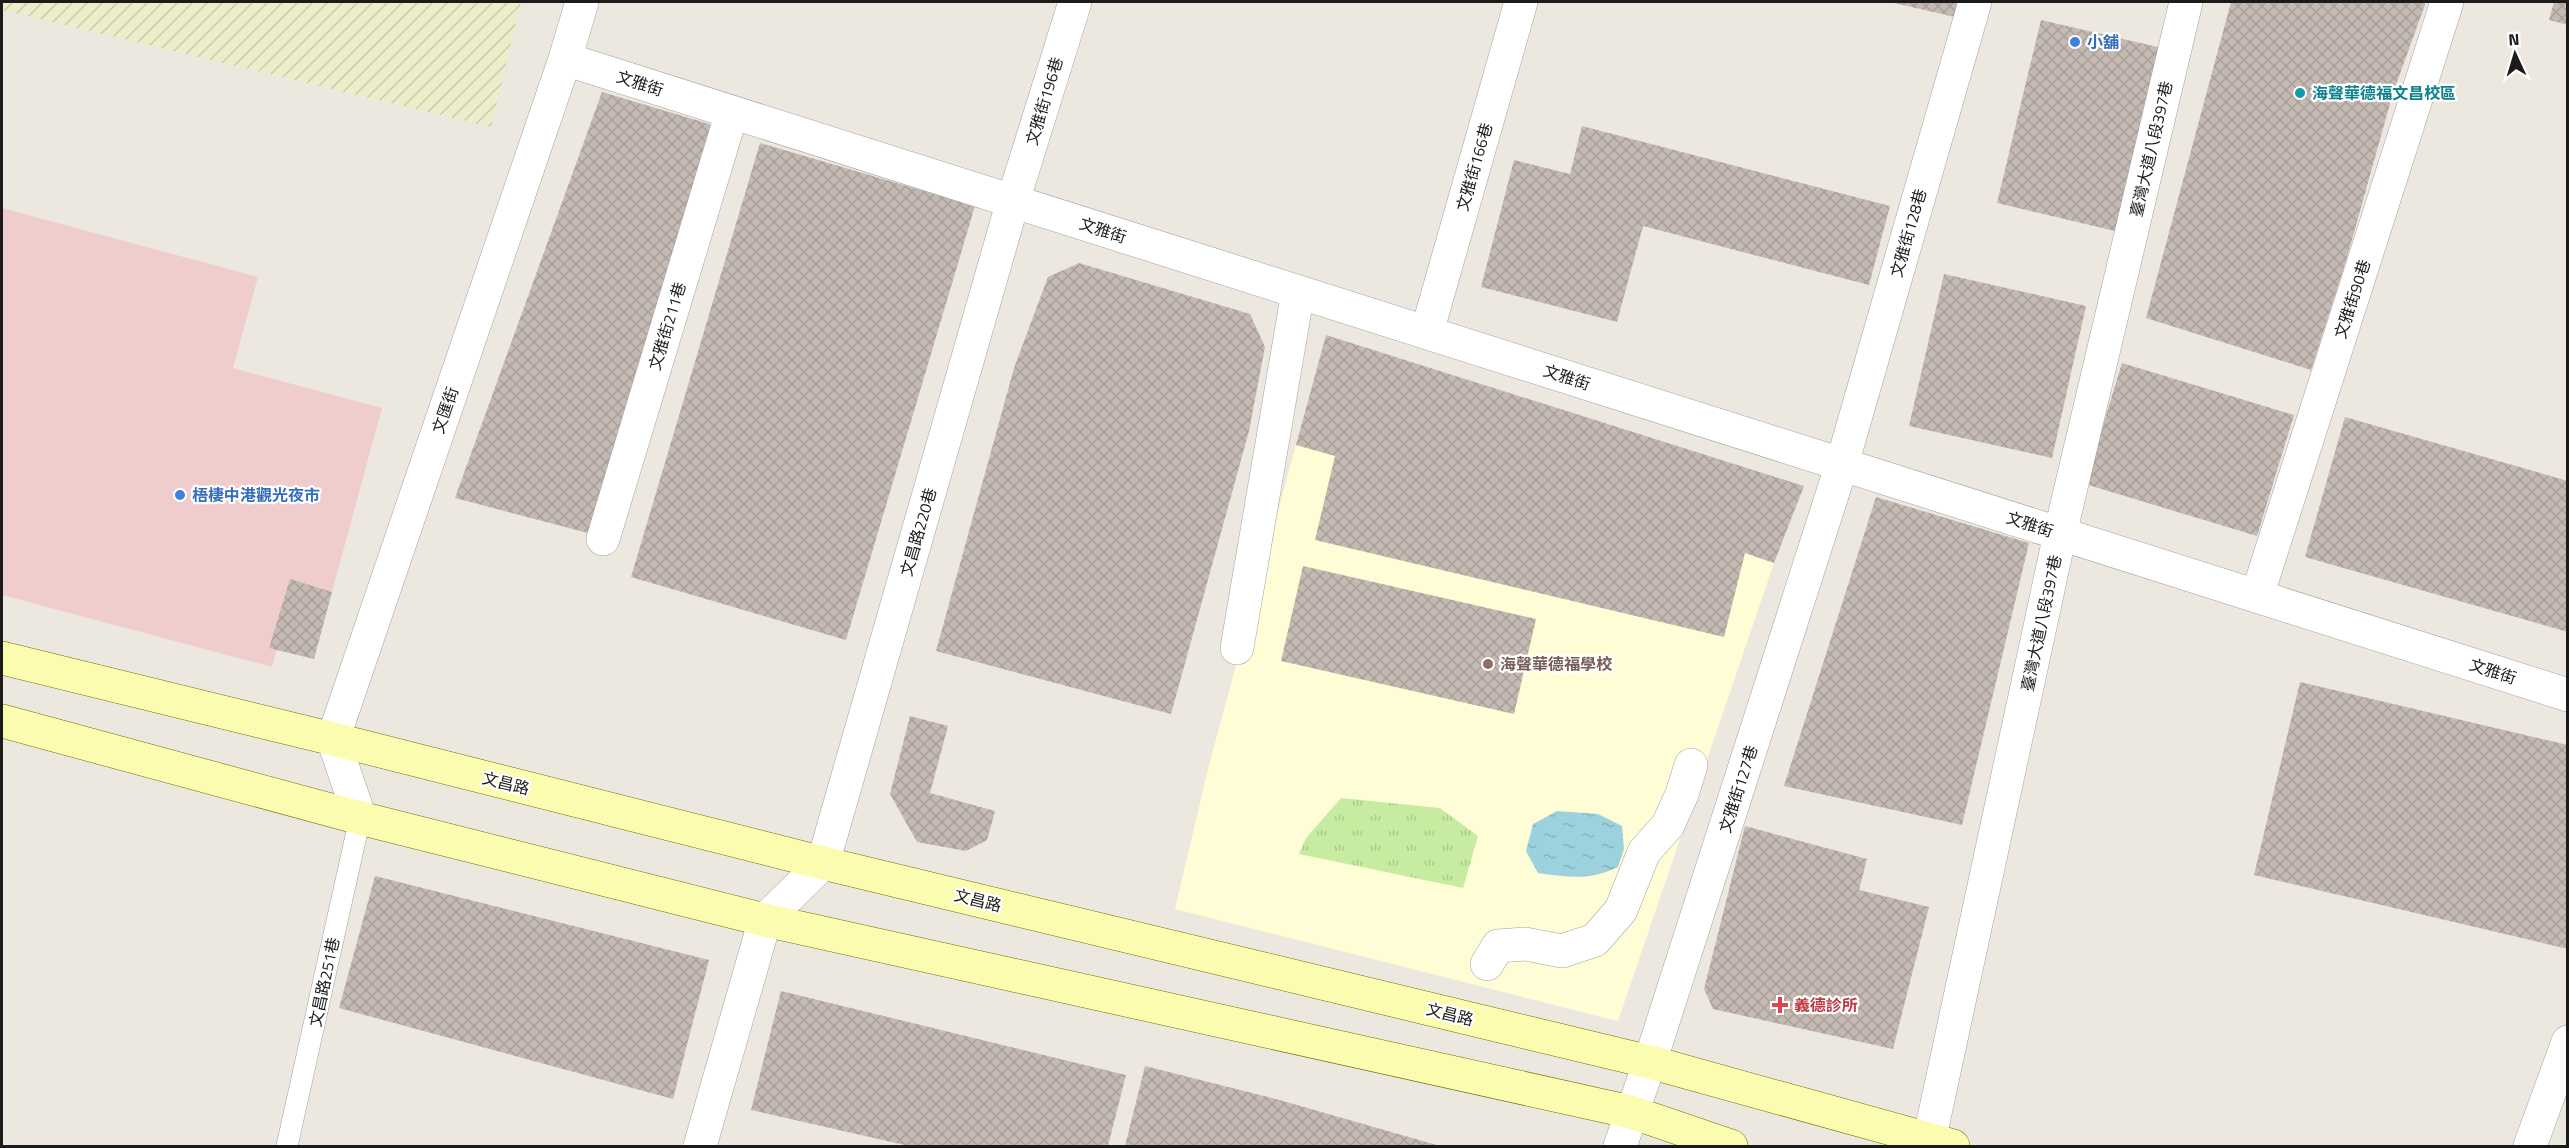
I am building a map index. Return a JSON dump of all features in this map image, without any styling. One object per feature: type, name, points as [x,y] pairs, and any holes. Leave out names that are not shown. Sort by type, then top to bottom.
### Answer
[{"type":"street","name":"文匯街","points":[[333,739],[565,59],[582,2]]},
{"type":"street","name":"文雅街196巷","points":[[1012,201],[1075,2]]},
{"type":"street","name":"文雅街166巷","points":[[1427,332],[1521,2]]},
{"type":"street","name":"文雅街128巷","points":[[1842,464],[1975,2]]},
{"type":"street","name":"臺灣大道八段397巷","points":[[1941,1144],[2060,534],[2186,2]]},
{"type":"street","name":"文雅街90巷","points":[[2257,596],[2447,2]]},
{"type":"street","name":"文雅街","points":[[565,59],[2568,695]]},
{"type":"street","name":"文雅街211巷","points":[[603,539],[732,112]]},
{"type":"street","name":"文昌路220巷","points":[[823,863],[1012,201]]},
{"type":"street","points":[[1237,648],[1298,292]]},
{"type":"street","name":"文雅街127巷","points":[[1620,1146],[1650,1062],[1842,464]]},
{"type":"street","name":"文昌路","points":[[2,658],[823,863],[1650,1062],[1941,1144]]},
{"type":"street","points":[[2,721],[360,818],[765,920],[1631,1112],[1731,1146]]},
{"type":"street","points":[[333,739],[360,818]]},
{"type":"street","points":[[1487,963],[1498,946],[1525,944],[1562,951],[1595,940],[1621,910],[1644,852],[1668,825],[1682,794],[1691,765]]},
{"type":"street","points":[[700,1146],[765,920],[823,863]]},
{"type":"street","points":[[2530,1146],[2568,1042]]},
{"type":"lane","name":"文昌路251巷","points":[[288,1146],[360,818]]},
{"type":"shaded area","name":"梧棲中港觀光夜市","points":[[2,208],[258,277],[233,368],[382,408],[332,592],[295,582],[272,667],[2,595]]},
{"type":"shaded area","name":"海聲華德福學校","points":[[1296,445],[1745,553],[1774,563],[1618,1021],[1175,909],[1209,765]]},
{"type":"green space","points":[[2,2],[521,2],[491,127],[2,10]]},
{"type":"green space","points":[[1341,798],[1440,808],[1478,836],[1463,888],[1299,854],[1306,838]]},
{"type":"water","points":[[1557,811],[1598,814],[1622,826],[1624,849],[1618,867],[1588,876],[1569,877],[1538,873],[1526,851],[1533,824]]},
{"type":"building","points":[[1890,2],[1958,2],[1955,17]]},
{"type":"building","points":[[2231,2],[2426,2],[2393,93],[2346,261],[2311,370],[2146,318]]},
{"type":"building","points":[[2554,2],[2568,2],[2568,25],[2549,20]]},
{"type":"building","points":[[2041,20],[2162,48],[2119,232],[1997,203]]},
{"type":"building","points":[[602,92],[716,126],[588,533],[455,498]]},
{"type":"building","points":[[1582,126],[1890,206],[1869,285],[1643,226],[1617,322],[1481,287],[1514,160],[1570,174]]},
{"type":"building","points":[[760,143],[975,206],[846,640],[631,577]]},
{"type":"building","points":[[1079,263],[1250,314],[1265,347],[1249,431],[1171,714],[936,651],[1014,368],[1048,277]]},
{"type":"building","points":[[1944,274],[2086,306],[2052,458],[1909,426]]},
{"type":"building","points":[[1326,335],[1804,486],[1774,563],[1745,553],[1724,637],[1315,540],[1335,456],[1296,445]]},
{"type":"building","points":[[2122,363],[2294,415],[2257,536],[2085,484]]},
{"type":"building","points":[[2345,417],[2568,481],[2568,632],[2305,557]]},
{"type":"building","points":[[1876,497],[2029,543],[1962,825],[1784,786]]},
{"type":"building","points":[[1303,566],[1536,619],[1514,714],[1281,661]]},
{"type":"building","points":[[290,579],[332,592],[314,659],[269,648]]},
{"type":"building","points":[[2300,682],[2568,745],[2568,949],[2254,875]]},
{"type":"building","points":[[910,716],[948,726],[930,793],[995,811],[987,840],[966,851],[917,842],[890,794]]},
{"type":"building","points":[[1745,826],[1867,859],[1859,890],[1929,907],[1893,1049],[1713,1009],[1704,989]]},
{"type":"building","points":[[375,876],[709,960],[673,1099],[339,1008]]},
{"type":"building","points":[[781,991],[1126,1075],[1108,1146],[909,1146],[751,1110]]},
{"type":"building","points":[[1145,1066],[1276,1099],[1440,1146],[1125,1146]]},
{"type":"place","name":"小舖","points":[[2075,42]]},
{"type":"place","name":"海聲華德福文昌校區","points":[[2300,93]]},
{"type":"place","name":"梧棲中港觀光夜市","points":[[180,495]]},
{"type":"place","name":"海聲華德福學校","points":[[1488,664]]},
{"type":"place","name":"義德診所","points":[[1780,1005]]}]
